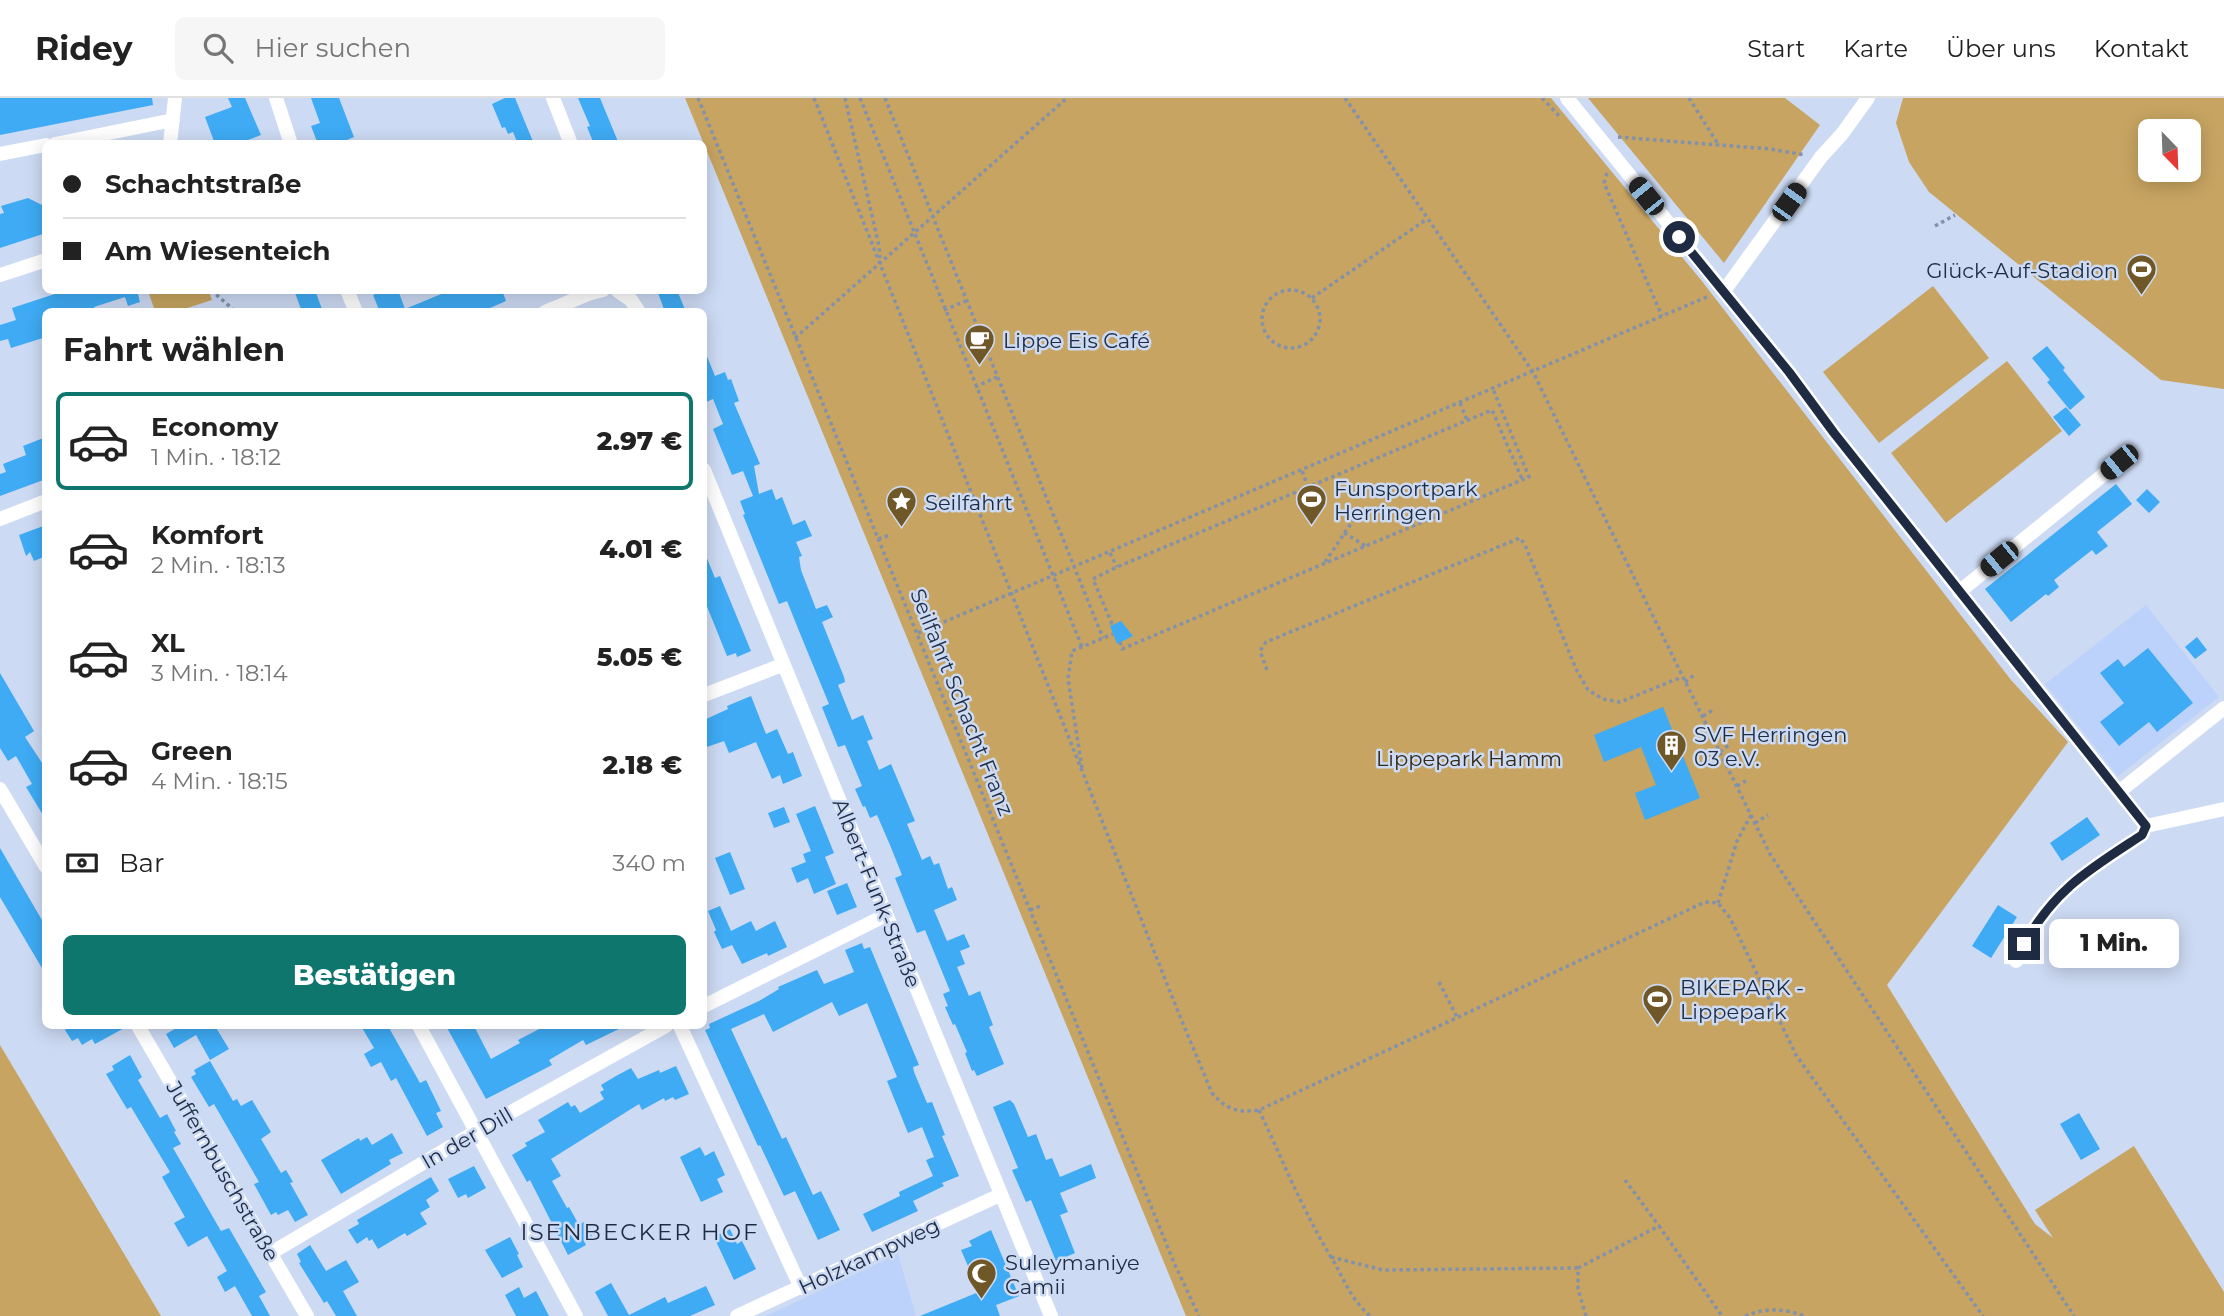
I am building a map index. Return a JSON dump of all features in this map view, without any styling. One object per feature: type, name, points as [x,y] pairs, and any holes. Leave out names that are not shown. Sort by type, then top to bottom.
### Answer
[{"type":"street","points":[[170,140],[175,98]]},
{"type":"street","points":[[276,98],[290,140]]},
{"type":"street","points":[[553,98],[569,140]]},
{"type":"street","points":[[1567,98],[1724,291],[2146,826]]},
{"type":"street","points":[[1724,291],[1821,157],[1868,98]]},
{"type":"street","points":[[75,140],[173,120]]},
{"type":"street","points":[[0,154],[42,146]]},
{"type":"street","points":[[0,275],[42,261]]},
{"type":"street","points":[[555,308],[588,294]]},
{"type":"street","points":[[622,294],[636,308]]},
{"type":"street","points":[[1959,592],[2119,462]]},
{"type":"street","name":"Albert-Funk-Straße","points":[[707,478],[1051,1316]]},
{"type":"street","points":[[0,519],[42,503]]},
{"type":"street","points":[[707,694],[782,665]]},
{"type":"street","points":[[2120,791],[2224,708]]},
{"type":"street","points":[[0,789],[42,860]]},
{"type":"street","points":[[2146,826],[2224,809]]},
{"type":"street","points":[[2016,961],[2036,922],[2057,897],[2081,876],[2142,835],[2146,826]]},
{"type":"street","points":[[707,1004],[886,915]]},
{"type":"street","name":"Juffernbuschstraße","points":[[140,1029],[307,1316]]},
{"type":"street","points":[[421,1029],[576,1316]]},
{"type":"street","name":"In der Dill","points":[[271,1253],[477,1131],[661,1029]]},
{"type":"street","points":[[681,1029],[801,1288]]},
{"type":"street","name":"Holzkampweg","points":[[737,1316],[1000,1195]]},
{"type":"path","name":"Seilfahrt Schacht Franz","points":[[698,98],[1175,1265],[1199,1316]]},
{"type":"path","points":[[814,98],[1010,594],[1213,1093],[1232,1111],[1259,1110],[1705,902],[1718,903],[1730,918],[1796,1055],[1983,1316]]},
{"type":"path","points":[[845,98],[879,246],[880,264]]},
{"type":"path","points":[[860,98],[1051,577],[1082,647]]},
{"type":"path","points":[[885,98],[1102,638]]},
{"type":"path","points":[[795,338],[1067,98]]},
{"type":"path","points":[[1345,98],[1533,372],[1751,815],[1782,871],[2074,1316]]},
{"type":"path","points":[[1689,98],[1718,144]]},
{"type":"path","points":[[1597,135],[1770,149],[1821,157]]},
{"type":"path","points":[[1607,173],[1605,183],[1662,316]]},
{"type":"path","points":[[1935,226],[1955,215]]},
{"type":"path","points":[[1311,298],[1427,219]]},
{"type":"path","points":[[1290,290],[1311,298],[1320,316],[1320,326],[1315,335],[1306,343],[1295,347],[1283,346],[1273,341],[1265,331],[1262,320],[1270,299],[1290,290]]},
{"type":"path","points":[[918,633],[1724,291]]},
{"type":"path","points":[[216,294],[231,308]]},
{"type":"path","points":[[944,310],[967,301]]},
{"type":"path","points":[[975,387],[997,377]]},
{"type":"path","points":[[1120,642],[1122,649],[1529,477],[1493,389]]},
{"type":"path","points":[[1460,403],[1467,420]]},
{"type":"path","points":[[1112,624],[1093,579],[1492,410],[1522,479]]},
{"type":"path","points":[[1302,471],[1308,486]]},
{"type":"path","points":[[1324,564],[1354,519]]},
{"type":"path","points":[[1344,533],[1366,546]]},
{"type":"path","points":[[878,539],[890,536]]},
{"type":"path","points":[[1267,670],[1260,651],[1266,642],[1520,538],[1588,690],[1603,699],[1620,702],[1694,675]]},
{"type":"path","points":[[1110,552],[1117,567]]},
{"type":"path","points":[[1083,774],[1068,679],[1072,651],[1113,634]]},
{"type":"path","points":[[1703,717],[1713,710]]},
{"type":"path","points":[[1720,752],[1731,743]]},
{"type":"path","points":[[1737,786],[1749,779]]},
{"type":"path","points":[[1755,823],[1768,814]]},
{"type":"path","points":[[1718,903],[1737,841],[1751,815]]},
{"type":"path","points":[[1030,911],[1041,906]]},
{"type":"path","points":[[1439,982],[1457,1017]]},
{"type":"path","points":[[1259,1110],[1343,1283],[1370,1316]]},
{"type":"path","points":[[1625,1180],[1722,1316]]},
{"type":"path","points":[[1331,1257],[1383,1270],[1578,1268],[1659,1226]]},
{"type":"path","points":[[1578,1268],[1578,1289],[1586,1316]]},
{"type":"path","points":[[1745,1316],[1757,1311],[1791,1311],[1804,1316]]},
{"type":"shaded area","points":[[2146,605],[2219,697],[2118,776],[2045,684]]},
{"type":"shaded area","points":[[898,1254],[916,1316],[766,1316]]},
{"type":"green space","name":"Lippepark Hamm","points":[[685,98],[1551,98],[1701,280],[2011,680],[2068,742],[1887,985],[2035,1224],[2053,1238],[2035,1210],[2134,1146],[2224,1292],[2224,1316],[1186,1316],[707,151],[707,140],[702,140]]},
{"type":"green space","points":[[1588,98],[1785,98],[1820,125],[1724,263]]},
{"type":"green space","name":"Glück-Auf-Stadion","points":[[1903,98],[2224,98],[2224,389],[2161,380],[1929,192],[1909,162],[1896,123]]},
{"type":"green space","points":[[1933,286],[1989,358],[1879,443],[1823,372]]},
{"type":"green space","points":[[149,294],[210,294],[212,300],[187,308],[154,308]]},
{"type":"green space","points":[[2007,361],[2062,431],[1946,523],[1891,453]]},
{"type":"green space","points":[[0,1045],[161,1316],[0,1316]]},
{"type":"building","points":[[0,98],[152,98],[153,105],[0,135]]},
{"type":"building","points":[[228,98],[245,98],[261,135],[248,140],[214,140],[205,117],[232,107]]},
{"type":"building","points":[[311,98],[339,98],[354,137],[347,140],[316,140],[311,126],[320,123]]},
{"type":"building","points":[[505,98],[515,98],[532,140],[516,140],[513,132],[508,134],[505,127],[502,128],[492,104]]},
{"type":"building","points":[[578,98],[600,98],[617,140],[592,140],[587,127],[590,126]]},
{"type":"building","points":[[28,198],[42,205],[42,234],[0,248],[0,214],[4,213],[1,206]]},
{"type":"building","points":[[55,294],[138,294],[140,302],[128,306],[125,297],[94,308],[42,308],[42,338],[11,348],[8,339],[0,341],[0,325],[16,320],[12,308]]},
{"type":"building","points":[[295,294],[316,294],[322,308],[301,308]]},
{"type":"building","points":[[399,294],[405,308],[378,308],[373,295]]},
{"type":"building","points":[[441,294],[503,294],[506,301],[490,308],[407,308]]},
{"type":"building","points":[[658,294],[679,294],[684,308],[664,308]]},
{"type":"building","points":[[2047,346],[2085,397],[2070,410],[2032,358]]},
{"type":"building","points":[[707,356],[715,376],[725,372],[728,380],[731,379],[739,401],[734,403],[760,464],[754,466],[759,494],[772,489],[776,500],[782,497],[793,525],[805,520],[812,536],[796,542],[802,556],[799,557],[801,570],[816,609],[827,605],[833,617],[822,622],[844,677],[845,682],[838,685],[852,720],[863,715],[873,739],[867,741],[879,770],[891,764],[915,821],[907,824],[922,860],[930,856],[934,865],[939,863],[948,889],[952,887],[957,900],[934,910],[947,941],[964,934],[970,947],[960,951],[965,964],[957,967],[969,996],[980,991],[993,1025],[989,1027],[1004,1064],[977,1076],[974,1070],[972,1071],[965,1053],[967,1052],[945,1007],[948,1006],[943,994],[950,991],[925,930],[917,933],[895,878],[902,875],[890,845],[877,815],[870,818],[865,806],[863,807],[855,789],[862,786],[845,745],[838,747],[822,707],[829,704],[787,601],[779,604],[743,515],[745,514],[740,501],[753,496],[743,471],[732,475],[713,429],[723,424],[713,399],[707,402]]},
{"type":"building","points":[[2066,407],[2081,425],[2069,436],[2053,417]]},
{"type":"building","points":[[42,439],[42,480],[0,496],[0,474],[6,472],[3,464],[26,455],[23,446]]},
{"type":"building","points":[[2116,484],[2132,504],[2097,532],[2108,546],[2096,555],[2092,550],[2054,580],[2059,587],[2011,622],[1985,589]]},
{"type":"building","points":[[2147,489],[2160,502],[2149,513],[2136,500]]},
{"type":"building","points":[[42,526],[42,558],[34,561],[30,552],[26,556],[19,535]]},
{"type":"building","points":[[707,558],[715,578],[720,576],[751,651],[737,657],[736,653],[727,656],[707,606]]},
{"type":"building","points":[[1121,621],[1133,636],[1117,644],[1110,626]]},
{"type":"building","points":[[2197,637],[2207,650],[2195,659],[2185,647]]},
{"type":"building","points":[[2148,648],[2193,703],[2157,732],[2149,722],[2119,746],[2100,722],[2124,703],[2100,673],[2118,659],[2124,667]]},
{"type":"building","points":[[0,673],[34,731],[25,737],[42,763],[42,813],[26,787],[32,784],[16,756],[8,761],[0,748]]},
{"type":"building","points":[[751,696],[766,734],[777,729],[788,754],[793,752],[802,776],[783,784],[780,775],[772,779],[756,742],[729,753],[724,741],[707,747],[707,719],[728,709],[727,706]]},
{"type":"building","name":"SVF Herringen 03 e.V.","points":[[1663,707],[1700,798],[1645,820],[1635,793],[1656,785],[1641,747],[1604,762],[1594,735]]},
{"type":"building","points":[[815,806],[834,853],[825,857],[836,884],[814,894],[808,878],[797,883],[791,868],[806,862],[803,854],[811,851],[796,814]]},
{"type":"building","points":[[784,807],[790,822],[774,828],[768,813]]},
{"type":"building","points":[[2087,817],[2100,835],[2062,861],[2050,843]]},
{"type":"building","points":[[0,848],[42,920],[42,968],[0,897]]},
{"type":"building","points":[[730,852],[745,889],[730,895],[715,858]]},
{"type":"building","points":[[847,883],[857,907],[837,915],[827,891]]},
{"type":"building","points":[[1998,905],[2017,917],[1991,958],[1972,946]]},
{"type":"building","points":[[720,906],[731,931],[751,921],[756,931],[775,921],[787,947],[742,964],[732,945],[722,949],[714,932],[716,930],[708,911]]},
{"type":"building","points":[[862,943],[864,949],[870,947],[919,1065],[913,1067],[914,1072],[927,1103],[932,1102],[945,1135],[942,1136],[959,1176],[913,1201],[918,1211],[872,1232],[863,1214],[900,1196],[899,1192],[933,1176],[926,1160],[934,1157],[922,1127],[908,1133],[887,1081],[897,1077],[867,1003],[839,1016],[832,1002],[773,1032],[764,1014],[731,1029],[782,1139],[786,1137],[813,1195],[821,1191],[840,1230],[818,1240],[795,1191],[784,1196],[705,1030],[710,1028],[709,1024],[759,1001],[779,989],[778,987],[817,970],[824,984],[854,972],[845,950]]},
{"type":"building","points":[[122,1029],[95,1044],[92,1039],[82,1045],[78,1038],[72,1041],[65,1030]]},
{"type":"building","points":[[175,1029],[217,1029],[229,1049],[210,1060],[196,1035],[174,1048],[166,1034]]},
{"type":"building","points":[[363,1029],[390,1029],[420,1083],[426,1080],[441,1111],[436,1113],[443,1127],[427,1136],[396,1078],[391,1081],[381,1062],[371,1067],[364,1054],[374,1048]]},
{"type":"building","points":[[448,1029],[476,1029],[491,1059],[539,1029],[619,1029],[586,1045],[583,1040],[549,1060],[552,1065],[486,1099]]},
{"type":"building","points":[[130,1055],[142,1077],[138,1080],[160,1118],[167,1114],[176,1131],[174,1132],[181,1144],[173,1148],[221,1231],[229,1228],[266,1292],[259,1296],[270,1316],[252,1316],[235,1286],[225,1292],[217,1277],[227,1271],[207,1236],[188,1247],[174,1223],[185,1217],[162,1177],[170,1172],[131,1107],[127,1109],[106,1074],[114,1070],[112,1066]]},
{"type":"building","points":[[210,1061],[233,1101],[237,1099],[241,1106],[252,1100],[271,1132],[261,1139],[281,1173],[286,1170],[293,1182],[290,1183],[308,1215],[295,1222],[288,1210],[271,1215],[254,1184],[259,1182],[214,1104],[209,1107],[191,1077],[196,1074],[194,1070]]},
{"type":"building","points":[[676,1066],[689,1094],[675,1100],[673,1097],[665,1101],[664,1098],[642,1110],[639,1104],[551,1159],[561,1176],[552,1181],[579,1225],[584,1222],[592,1236],[584,1241],[586,1245],[568,1255],[530,1180],[527,1182],[512,1155],[527,1146],[525,1143],[545,1132],[538,1120],[568,1102],[571,1107],[575,1105],[580,1113],[604,1099],[600,1092],[604,1090],[601,1085],[631,1068],[638,1079]]},
{"type":"building","points":[[1010,1100],[1028,1137],[1036,1134],[1046,1160],[1052,1158],[1060,1177],[1091,1164],[1096,1178],[1060,1193],[1068,1212],[1060,1215],[1075,1253],[1056,1261],[1031,1200],[1026,1202],[1012,1170],[1018,1168],[993,1107]]},
{"type":"building","points":[[2079,1113],[2100,1149],[2081,1160],[2060,1124]]},
{"type":"building","points":[[392,1133],[403,1153],[389,1160],[391,1164],[341,1194],[321,1160],[359,1138],[360,1141],[367,1137],[372,1145]]},
{"type":"building","points":[[700,1147],[705,1156],[714,1151],[725,1175],[717,1179],[723,1192],[701,1202],[680,1157]]},
{"type":"building","points":[[474,1166],[486,1188],[468,1198],[466,1194],[458,1198],[448,1179]]},
{"type":"building","points":[[431,1177],[439,1191],[426,1200],[430,1207],[420,1213],[427,1224],[378,1249],[372,1239],[369,1241],[367,1237],[357,1244],[348,1230],[359,1224],[357,1220]]},
{"type":"building","points":[[730,1229],[737,1244],[742,1241],[756,1269],[734,1280],[714,1237]]},
{"type":"building","points":[[991,1230],[1019,1296],[996,1305],[1000,1316],[920,1316],[991,1287],[979,1261],[968,1266],[961,1250],[972,1246],[969,1241]]},
{"type":"building","points":[[510,1237],[523,1267],[502,1278],[485,1250]]},
{"type":"building","points":[[310,1245],[326,1271],[346,1260],[359,1282],[343,1291],[357,1316],[336,1316],[327,1301],[324,1303],[299,1263],[301,1262],[297,1254]]},
{"type":"building","points":[[611,1283],[629,1315],[665,1297],[668,1303],[706,1286],[715,1305],[690,1316],[608,1316],[595,1292]]},
{"type":"building","points":[[519,1287],[524,1298],[536,1291],[549,1316],[516,1316],[505,1295]]},
{"type":"place","name":"Glück-Auf-Stadion","points":[[2141,297]]},
{"type":"place","name":"Lippe Eis Café","points":[[980,367]]},
{"type":"place","name":"Funsportpark Herringen","points":[[1311,527]]},
{"type":"place","name":"Seilfahrt","points":[[902,529]]},
{"type":"place","name":"SVF Herringen 03 e.V.","points":[[1671,773]]},
{"type":"place","name":"BIKEPARK - Lippepark","points":[[1657,1026]]},
{"type":"place","name":"Suleymaniye Camii","points":[[982,1301]]},
{"type":"district","name":"ISENBECKER HOF","points":[[640,1232]]},
{"type":"route","points":[[1679,237],[1789,372],[1834,433],[2146,826],[2142,835],[2070,884],[2036,922],[2024,944]]}]
